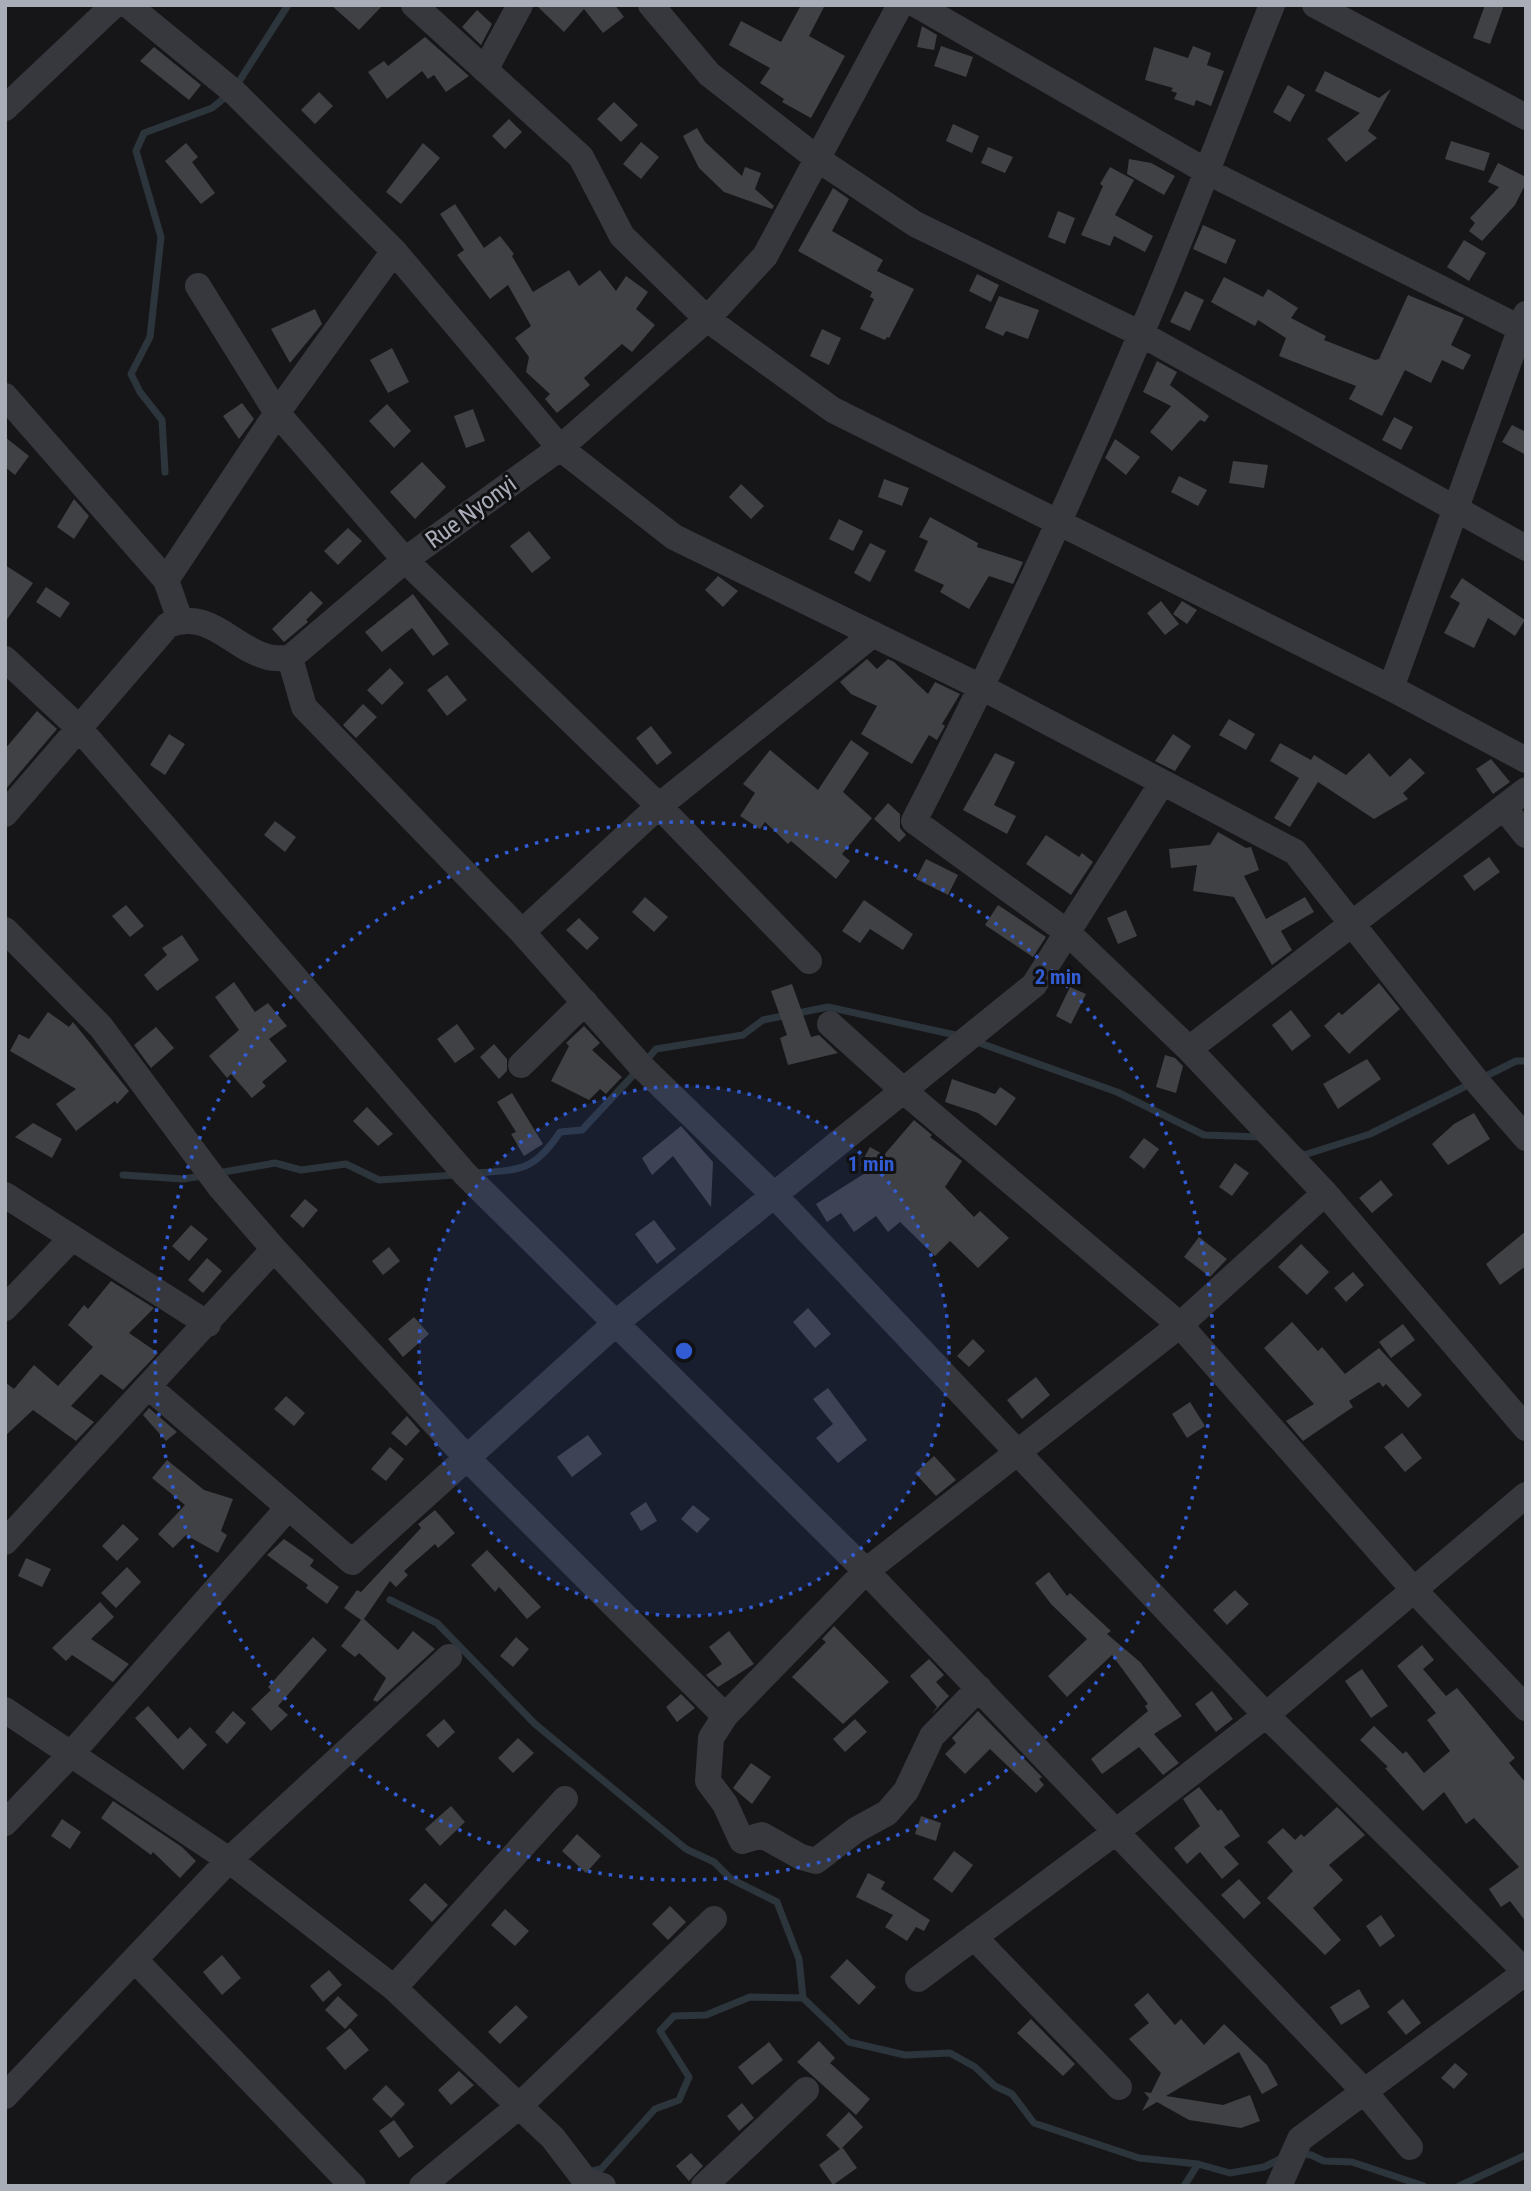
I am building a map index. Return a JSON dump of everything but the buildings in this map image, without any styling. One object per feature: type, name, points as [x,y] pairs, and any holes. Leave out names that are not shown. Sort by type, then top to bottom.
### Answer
[{"type":"street","points":[[5,107],[114,5]]},
{"type":"street","points":[[128,5],[233,91],[394,251],[560,448],[674,537],[983,688],[1295,852],[1526,1139]]},
{"type":"street","points":[[414,5],[581,157],[622,236],[707,318],[833,410],[1391,688],[1526,760]]},
{"type":"street","points":[[485,69],[520,5]]},
{"type":"street","points":[[651,5],[709,74],[819,160],[915,224],[1141,334],[1526,548]]},
{"type":"street","name":"Rue Nyonyi","points":[[290,658],[405,560],[560,448],[707,318],[765,256],[900,5]]},
{"type":"street","points":[[917,5],[1206,171],[1523,324],[1391,688]]},
{"type":"street","points":[[1272,5],[1141,334],[1059,522],[983,688],[914,821],[1067,932],[1189,1049],[1270,1138],[1325,1193],[1526,1428]]},
{"type":"street","points":[[1315,5],[1526,117]]},
{"type":"street","points":[[166,580],[277,413],[394,251]]},
{"type":"street","points":[[198,286],[277,413],[405,560],[659,806],[809,961]]},
{"type":"street","points":[[5,396],[166,580],[180,620]]},
{"type":"street","points":[[5,814],[168,625],[180,620],[209,623],[267,657],[290,658],[304,707],[522,932],[641,1066],[775,1196],[1266,1715],[1526,1972],[1300,2139],[1279,2186]]},
{"type":"street","points":[[522,932],[659,806],[873,634]]},
{"type":"street","points":[[5,659],[78,727],[465,1174],[866,1571],[1363,2090],[1410,2147]]},
{"type":"street","points":[[149,1387],[352,1562],[617,1322],[1034,985],[1162,783]]},
{"type":"street","points":[[1189,1049],[1526,790]]},
{"type":"street","points":[[1504,808],[1526,835]]},
{"type":"street","points":[[5,930],[101,1027],[214,1178],[274,1249],[467,1458],[725,1716]]},
{"type":"street","points":[[521,1065],[585,1002]]},
{"type":"street","points":[[830,1024],[904,1091],[1180,1325],[1412,1589],[1526,1708]]},
{"type":"street","points":[[978,1688],[933,1736],[906,1791],[887,1813],[856,1830],[816,1861],[801,1857],[762,1835],[742,1841],[725,1804],[708,1781],[711,1738],[725,1716],[866,1571],[1180,1325],[1325,1193]]},
{"type":"street","points":[[5,1195],[208,1324]]},
{"type":"street","points":[[5,1308],[72,1238]]},
{"type":"street","points":[[5,1542],[208,1324],[274,1249]]},
{"type":"street","points":[[918,1979],[1117,1831],[1266,1715],[1526,1495]]},
{"type":"street","points":[[5,1823],[71,1754],[287,1508]]},
{"type":"street","points":[[5,2096],[229,1860],[449,1657]]},
{"type":"street","points":[[5,1710],[229,1860],[394,1988],[553,2138],[589,2179]]},
{"type":"street","points":[[394,1988],[565,1798]]},
{"type":"street","points":[[422,2186],[519,2106],[714,1919]]},
{"type":"street","points":[[974,1937],[1119,2087]]},
{"type":"street","points":[[135,1960],[353,2186]]},
{"type":"street","points":[[704,2186],[806,2090]]},
{"type":"waterway","points":[[165,472],[162,420],[140,392],[131,374],[150,337],[161,237],[136,151],[144,133],[212,108],[233,91],[288,5]]},
{"type":"waterway","points":[[645,1062],[656,1049],[743,1035],[763,1020],[828,1007],[960,1036]]},
{"type":"waterway","points":[[974,1041],[1117,1092],[1204,1135],[1262,1137]]},
{"type":"waterway","points":[[1301,1153],[1304,1155],[1370,1134],[1516,1061],[1526,1061]]},
{"type":"waterway","points":[[474,1173],[514,1169],[533,1162],[560,1132],[582,1130],[637,1071]]},
{"type":"waterway","points":[[218,1173],[275,1163],[301,1170],[346,1164],[379,1180],[456,1175]]},
{"type":"waterway","points":[[123,1175],[183,1179],[203,1176]]},
{"type":"waterway","points":[[390,1600],[437,1623],[535,1724],[686,1849],[714,1862],[731,1879],[777,1902],[799,1959],[803,1998]]},
{"type":"waterway","points":[[588,2172],[601,2169],[655,2109],[679,2100],[689,2077],[660,2031],[674,2016],[706,2015],[750,1997],[803,1998],[849,2042],[905,2055],[950,2053],[975,2067],[995,2086],[1012,2094],[1034,2123],[1139,2158],[1198,2164],[1230,2173],[1264,2167],[1282,2158]]},
{"type":"waterway","points":[[1300,2154],[1311,2155],[1324,2161],[1352,2162],[1424,2186]]},
{"type":"waterway","points":[[1459,2186],[1526,2155]]},
{"type":"waterway","points":[[1184,2186],[1198,2164]]}]
